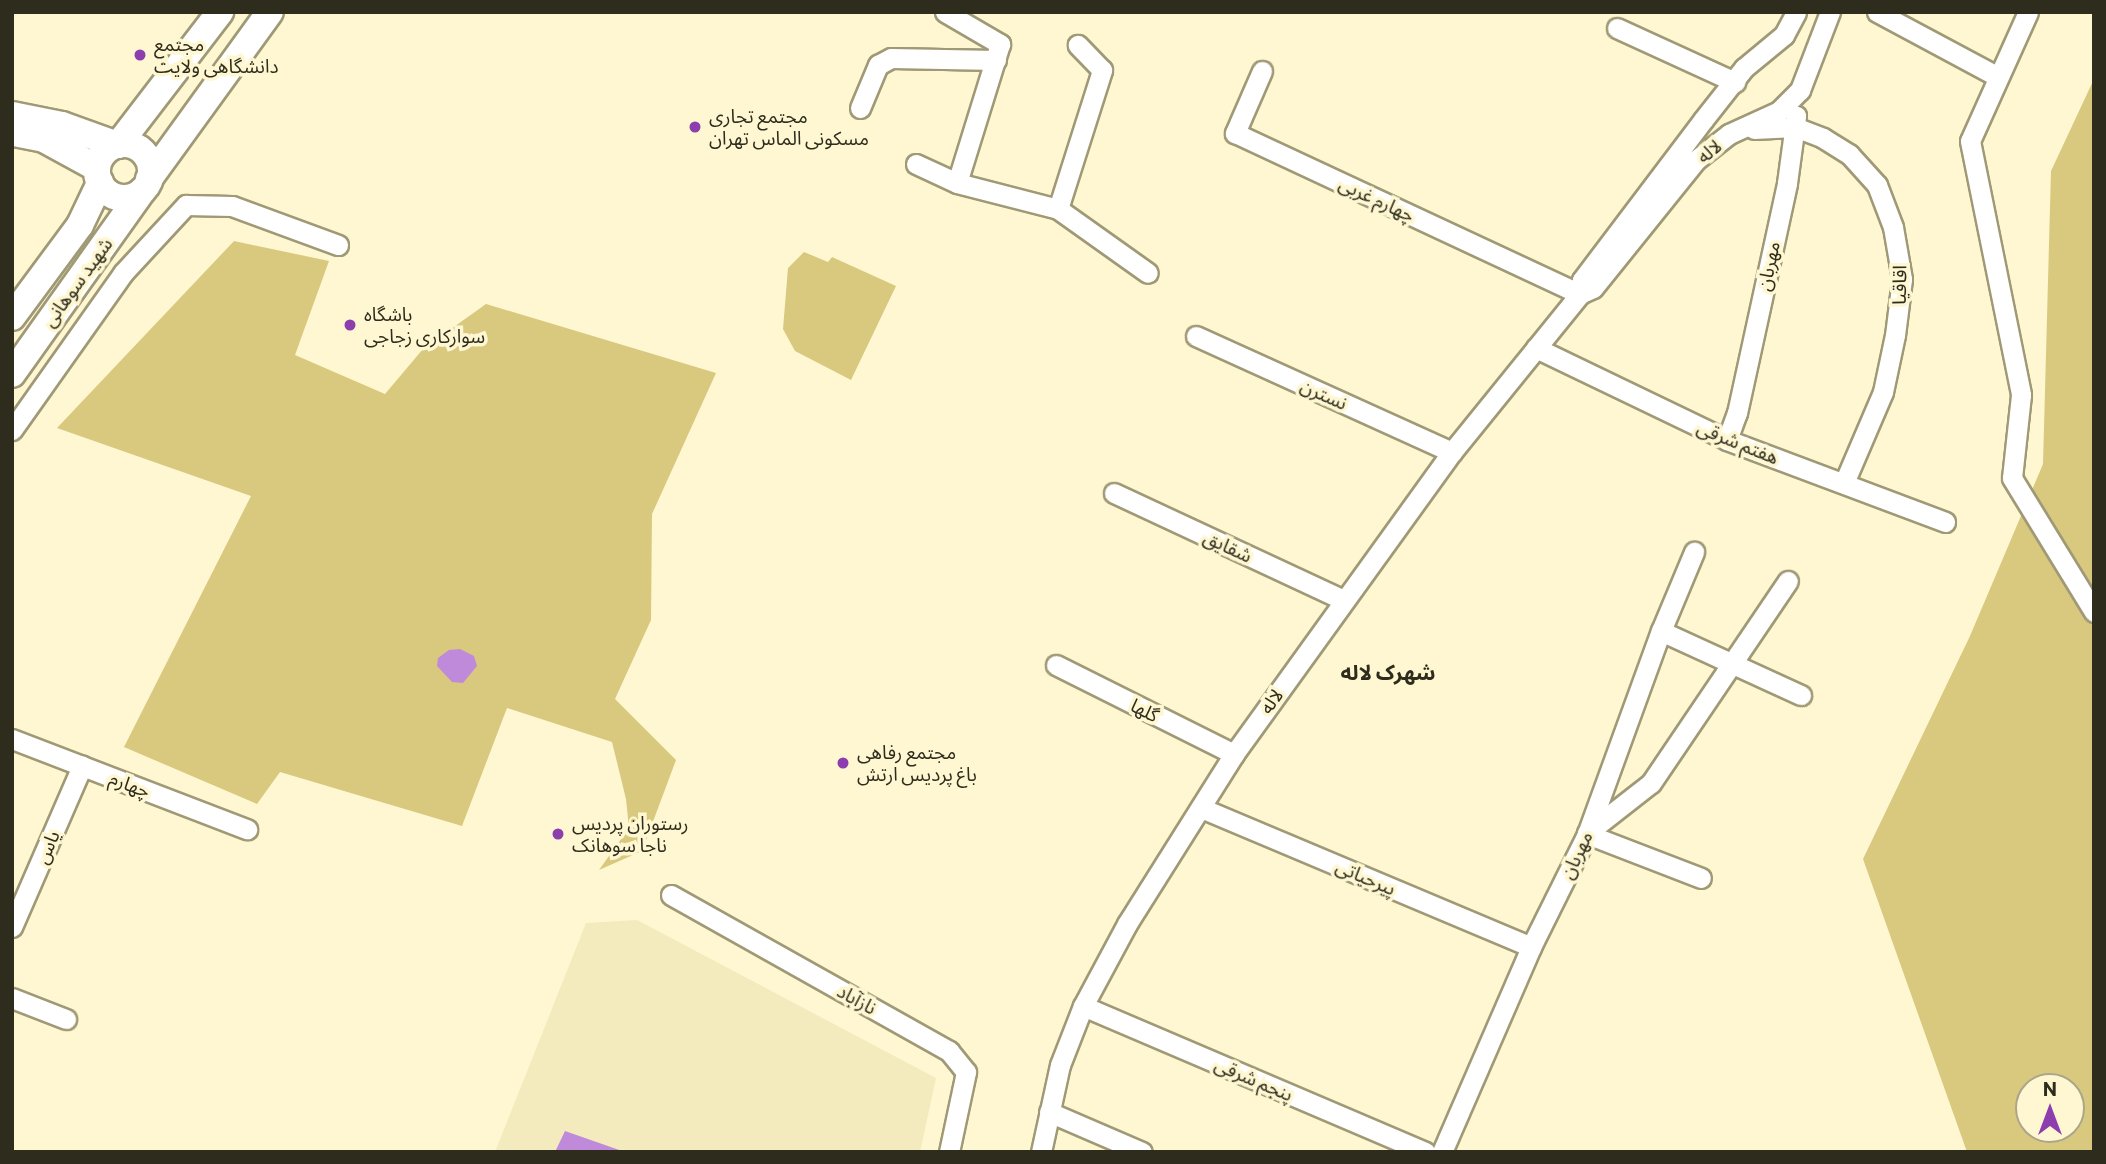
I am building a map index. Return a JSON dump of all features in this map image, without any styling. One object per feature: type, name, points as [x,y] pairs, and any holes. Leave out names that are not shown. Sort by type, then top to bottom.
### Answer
[{"type":"main road","points":[[99,176],[104,153],[118,145],[220,12]]},
{"type":"main road","name":"شهید سوهانی","points":[[12,374],[202,102],[270,12]]},
{"type":"main road","points":[[12,115],[62,125],[118,145],[134,146],[146,156],[146,185],[119,197],[99,176],[44,139],[12,133]]},
{"type":"main road","name":"شهید سوهانی","points":[[12,317],[79,225],[99,176]]},
{"type":"street","points":[[945,12],[1000,44],[957,183]]},
{"type":"street","name":"لاله","points":[[1580,294],[1582,280],[1750,63],[1784,35],[1796,12]]},
{"type":"street","name":"لاله","points":[[1041,1152],[1060,1065],[1083,1006],[1127,924],[1234,754],[1452,452],[1580,294],[1593,288],[1696,160],[1729,134],[1779,111],[1800,90],[1830,12]]},
{"type":"street","points":[[1877,12],[1998,77]]},
{"type":"street","points":[[2028,12],[1970,141],[2021,395],[2012,478],[2094,612]]},
{"type":"street","points":[[1617,28],[1735,82]]},
{"type":"street","points":[[1058,209],[1102,71],[1078,45]]},
{"type":"street","points":[[860,108],[878,65],[891,58],[996,60]]},
{"type":"street","name":"چهارم غربی","points":[[1262,71],[1235,133],[1580,294]]},
{"type":"street","name":"مهربان","points":[[1727,440],[1737,414],[1787,183],[1800,90]]},
{"type":"street","points":[[1729,134],[1755,128],[1795,127]]},
{"type":"street","name":"اقاقیا","points":[[1795,127],[1822,138],[1849,154],[1870,174],[1889,212],[1901,262],[1898,318],[1888,373],[1874,414],[1844,483]]},
{"type":"street","points":[[1755,128],[1769,132],[1777,143],[1787,183]]},
{"type":"street","points":[[916,164],[957,183],[1058,209],[1148,273]]},
{"type":"street","points":[[12,430],[123,273],[186,205],[232,206],[338,245]]},
{"type":"street","name":"نسترن","points":[[1196,336],[1452,452]]},
{"type":"street","name":"هفتم شرقی","points":[[1536,348],[1727,440],[1945,522]]},
{"type":"street","name":"شقایق","points":[[1114,493],[1343,600]]},
{"type":"street","name":"مهربان","points":[[1442,1152],[1531,947],[1587,834],[1661,631],[1694,552]]},
{"type":"street","points":[[1587,834],[1651,783],[1788,581]]},
{"type":"street","points":[[1661,631],[1801,695]]},
{"type":"street","name":"گلها","points":[[1056,665],[1234,754]]},
{"type":"street","name":"چهارم","points":[[12,739],[247,829]]},
{"type":"street","name":"یاس","points":[[12,927],[82,766]]},
{"type":"street","name":"پیرحیاتی","points":[[1201,808],[1531,947]]},
{"type":"street","points":[[1587,834],[1701,878]]},
{"type":"street","name":"نازآباد","points":[[671,895],[949,1051],[966,1072],[949,1152]]},
{"type":"street","points":[[12,998],[66,1019]]},
{"type":"street","name":"پنجم شرقی","points":[[1083,1006],[1424,1152]]},
{"type":"street","points":[[1049,1112],[1142,1152]]},
{"type":"shaded area","points":[[2094,79],[2094,1152],[1967,1152],[1863,859],[1970,636],[2043,464],[2051,171]]},
{"type":"shaded area","points":[[234,241],[329,261],[295,355],[385,394],[423,349],[486,304],[716,373],[652,514],[651,620],[615,699],[676,760],[642,851],[599,870],[629,828],[626,799],[612,742],[507,708],[462,826],[280,772],[257,804],[124,747],[251,496],[57,428]]},
{"type":"shaded area","points":[[804,252],[828,262],[832,257],[896,286],[851,380],[795,351],[783,329],[788,268]]},
{"type":"shaded area","points":[[460,649],[474,656],[477,666],[463,683],[452,682],[437,666],[438,658],[449,650]]},
{"type":"shaded area","points":[[637,920],[936,1078],[920,1152],[495,1152],[586,923]]},
{"type":"shaded area","points":[[565,1131],[625,1152],[555,1152]]},
{"type":"place","name":"مجتمع دانشگاهی ولایت","points":[[140,55]]},
{"type":"place","name":"مجتمع تجاری مسکونی الماس تهران","points":[[695,127]]},
{"type":"place","name":"باشگاه سواركاری زجاجی","points":[[350,325]]},
{"type":"place","name":"مجتمع رفاهی باغ پردیس ارتش","points":[[843,763]]},
{"type":"place","name":"رستوران پردیس ناجا سوهانک","points":[[558,834]]},
{"type":"district","name":"شهرک لاله","points":[[1388,672]]}]
